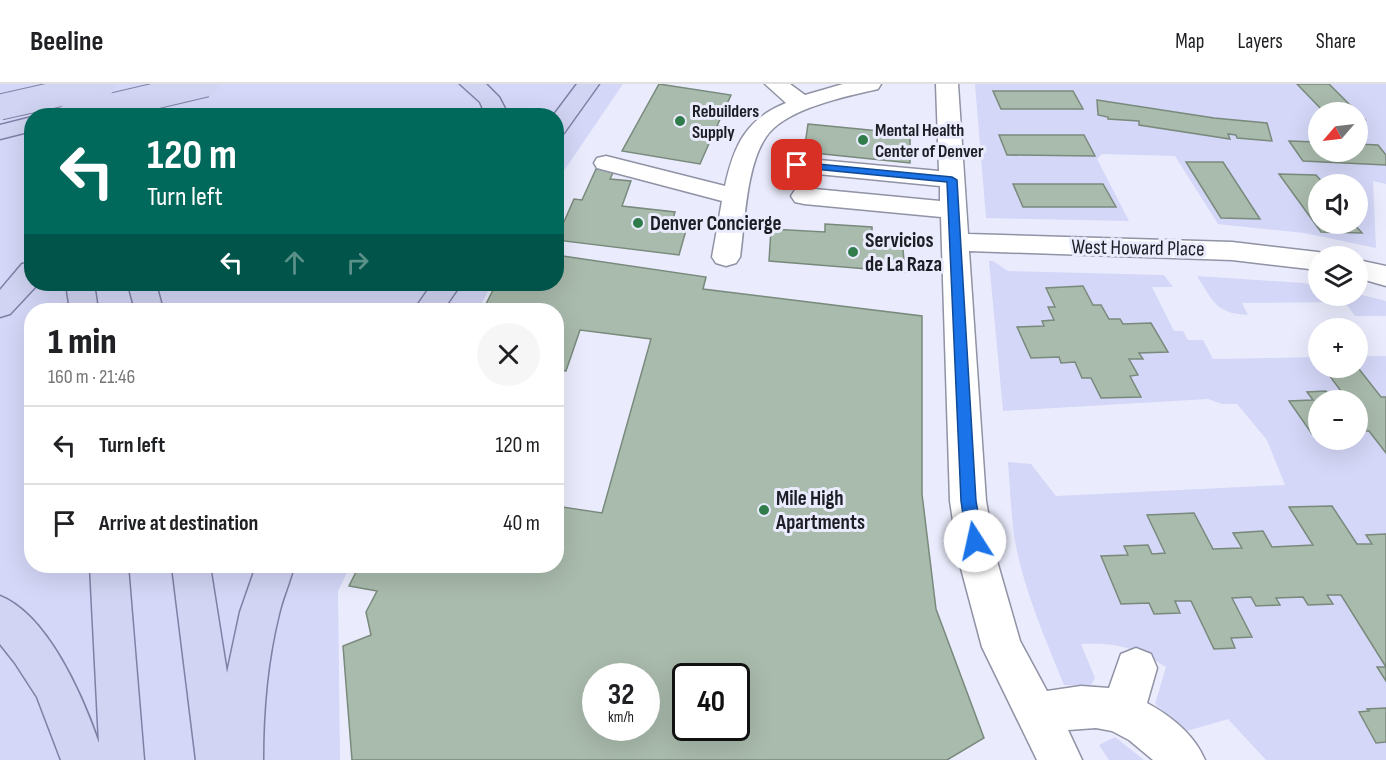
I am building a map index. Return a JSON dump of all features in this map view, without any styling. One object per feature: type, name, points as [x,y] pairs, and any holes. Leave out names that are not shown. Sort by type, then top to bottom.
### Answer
[{"type":"main road","points":[[44,84],[48,108]]},
{"type":"main road","points":[[93,84],[99,108]]},
{"type":"main road","points":[[0,107],[103,84]]},
{"type":"main road","points":[[104,108],[207,84]]},
{"type":"main road","points":[[471,84],[492,102],[495,108]]},
{"type":"main road","points":[[564,117],[588,84]]},
{"type":"main road","points":[[0,132],[24,126]]},
{"type":"main road","points":[[0,308],[24,283]]},
{"type":"main road","points":[[109,573],[122,760]]},
{"type":"main road","points":[[192,573],[218,760]]},
{"type":"main road","points":[[241,760],[249,663],[263,597],[272,573]]},
{"type":"main road","points":[[0,615],[19,634],[48,673],[69,717],[83,760]]},
{"type":"street","points":[[776,84],[802,104]]},
{"type":"street","points":[[726,257],[736,197],[745,160],[755,134],[770,121],[839,87],[870,84]]},
{"type":"street","points":[[947,84],[968,490],[978,561],[1002,647],[1060,760]]},
{"type":"street","points":[[606,163],[736,197]]},
{"type":"street","points":[[797,165],[954,211]]},
{"type":"street","points":[[804,196],[954,211]]},
{"type":"street","name":"West Howard Place","points":[[954,211],[990,245],[1232,251],[1308,260]]},
{"type":"street","points":[[1368,272],[1386,276]]},
{"type":"street","points":[[1122,714],[1136,668]]},
{"type":"street","points":[[1035,714],[1099,707],[1133,717],[1173,748],[1183,760]]},
{"type":"shaded area","points":[[0,84],[623,84],[564,171],[564,108],[24,108],[24,291],[488,291],[482,303],[24,303],[24,573],[347,573],[338,591],[340,760],[0,760]]},
{"type":"shaded area","points":[[975,84],[1386,84],[1386,184],[1373,181],[1376,248],[1309,234],[1368,234],[1368,174],[1308,174],[1308,234],[1218,224],[1175,156],[1102,154],[1097,159],[1129,221],[986,218]]},
{"type":"shaded area","points":[[989,261],[993,261],[1008,271],[1164,275],[1173,287],[1152,287],[1174,331],[1183,331],[1188,340],[1203,340],[1213,359],[1308,357],[1308,378],[1368,378],[1368,356],[1386,356],[1386,760],[1266,760],[1228,719],[1187,731],[1155,704],[1166,667],[1145,655],[1116,645],[1081,644],[1095,678],[1091,685],[1064,685],[1036,614],[1019,560],[1012,521],[1008,462],[1031,464],[1056,496],[1285,485],[1267,440],[1237,404],[1222,404],[1208,399],[1003,411]]},
{"type":"shaded area","points":[[1197,276],[1308,284],[1308,302],[1242,303],[1248,315],[1228,312],[1212,299]]},
{"type":"shaded area","points":[[1368,296],[1386,301],[1386,316],[1355,316],[1348,306],[1368,306]]},
{"type":"shaded area","points":[[1115,737],[1144,760],[1109,760],[1099,745]]},
{"type":"building","points":[[659,84],[731,95],[717,126],[725,128],[719,140],[711,139],[700,164],[622,151]]},
{"type":"building","points":[[1297,84],[1329,84],[1347,102],[1314,102]]},
{"type":"building","points":[[993,91],[1073,91],[1083,109],[1001,109]]},
{"type":"building","points":[[1097,100],[1214,118],[1267,123],[1272,141],[1237,138],[1236,135],[1228,134],[1230,139],[1139,125],[1139,121],[1108,119],[1108,117],[1098,115]]},
{"type":"building","points":[[808,124],[910,134],[910,163],[804,152]]},
{"type":"building","points":[[999,135],[1084,135],[1095,156],[1007,155]]},
{"type":"building","points":[[1289,141],[1308,142],[1308,161],[1303,161]]},
{"type":"building","points":[[1368,144],[1378,145],[1386,155],[1386,165],[1324,162],[1368,162]]},
{"type":"building","points":[[1186,162],[1223,162],[1260,219],[1221,218]]},
{"type":"building","points":[[596,169],[614,171],[610,179],[631,181],[622,206],[675,212],[673,219],[689,220],[679,255],[564,241],[564,222],[574,199],[582,200]]},
{"type":"building","points":[[1279,174],[1308,175],[1308,214]]},
{"type":"building","points":[[1013,184],[1103,184],[1116,207],[1023,207]]},
{"type":"building","points":[[825,224],[872,227],[872,236],[902,238],[905,272],[769,261],[771,229],[825,232]]},
{"type":"building","name":"Mile High Apartments","points":[[564,256],[706,277],[703,289],[922,316],[922,494],[936,609],[984,738],[947,760],[352,760],[343,646],[371,635],[366,612],[377,591],[349,586],[356,573],[564,573],[564,507],[602,513],[651,339],[580,330],[566,371],[564,371],[564,303],[486,303],[492,291],[564,291]]},
{"type":"building","points":[[1083,286],[1093,305],[1101,305],[1109,319],[1120,319],[1123,324],[1151,323],[1168,352],[1139,353],[1143,359],[1129,359],[1138,375],[1130,376],[1141,397],[1101,398],[1091,378],[1082,378],[1075,362],[1061,363],[1059,357],[1031,358],[1017,327],[1044,326],[1042,321],[1054,320],[1048,307],[1055,307],[1046,288]]},
{"type":"building","points":[[1331,378],[1366,378],[1381,397],[1386,397],[1386,453],[1368,431],[1368,390],[1340,390]]},
{"type":"building","points":[[1308,400],[1308,428],[1289,401]]},
{"type":"building","points":[[1332,506],[1357,544],[1372,544],[1366,535],[1386,534],[1386,667],[1341,595],[1327,595],[1333,604],[1308,605],[1303,597],[1276,598],[1280,605],[1256,606],[1251,597],[1232,598],[1252,637],[1231,638],[1235,648],[1214,649],[1191,601],[1175,601],[1180,613],[1154,614],[1149,603],[1121,604],[1101,556],[1128,555],[1124,546],[1148,545],[1152,554],[1165,553],[1147,515],[1194,513],[1213,549],[1242,548],[1233,533],[1263,531],[1272,547],[1313,545],[1289,507]]},
{"type":"building","points":[[1377,667],[1386,667],[1386,681]]},
{"type":"building","points":[[1386,708],[1386,742],[1376,743],[1359,712]]},
{"type":"place","name":"Rebuilders Supply","points":[[680,121]]},
{"type":"place","name":"Mental Health Center of Denver","points":[[863,140]]},
{"type":"place","name":"Denver Concierge","points":[[638,223]]},
{"type":"place","name":"Servicios de La Raza","points":[[853,252]]},
{"type":"place","name":"Mile High Apartments","points":[[764,510]]},
{"type":"route","points":[[797,165],[952,180],[968,501],[975,541]]}]
